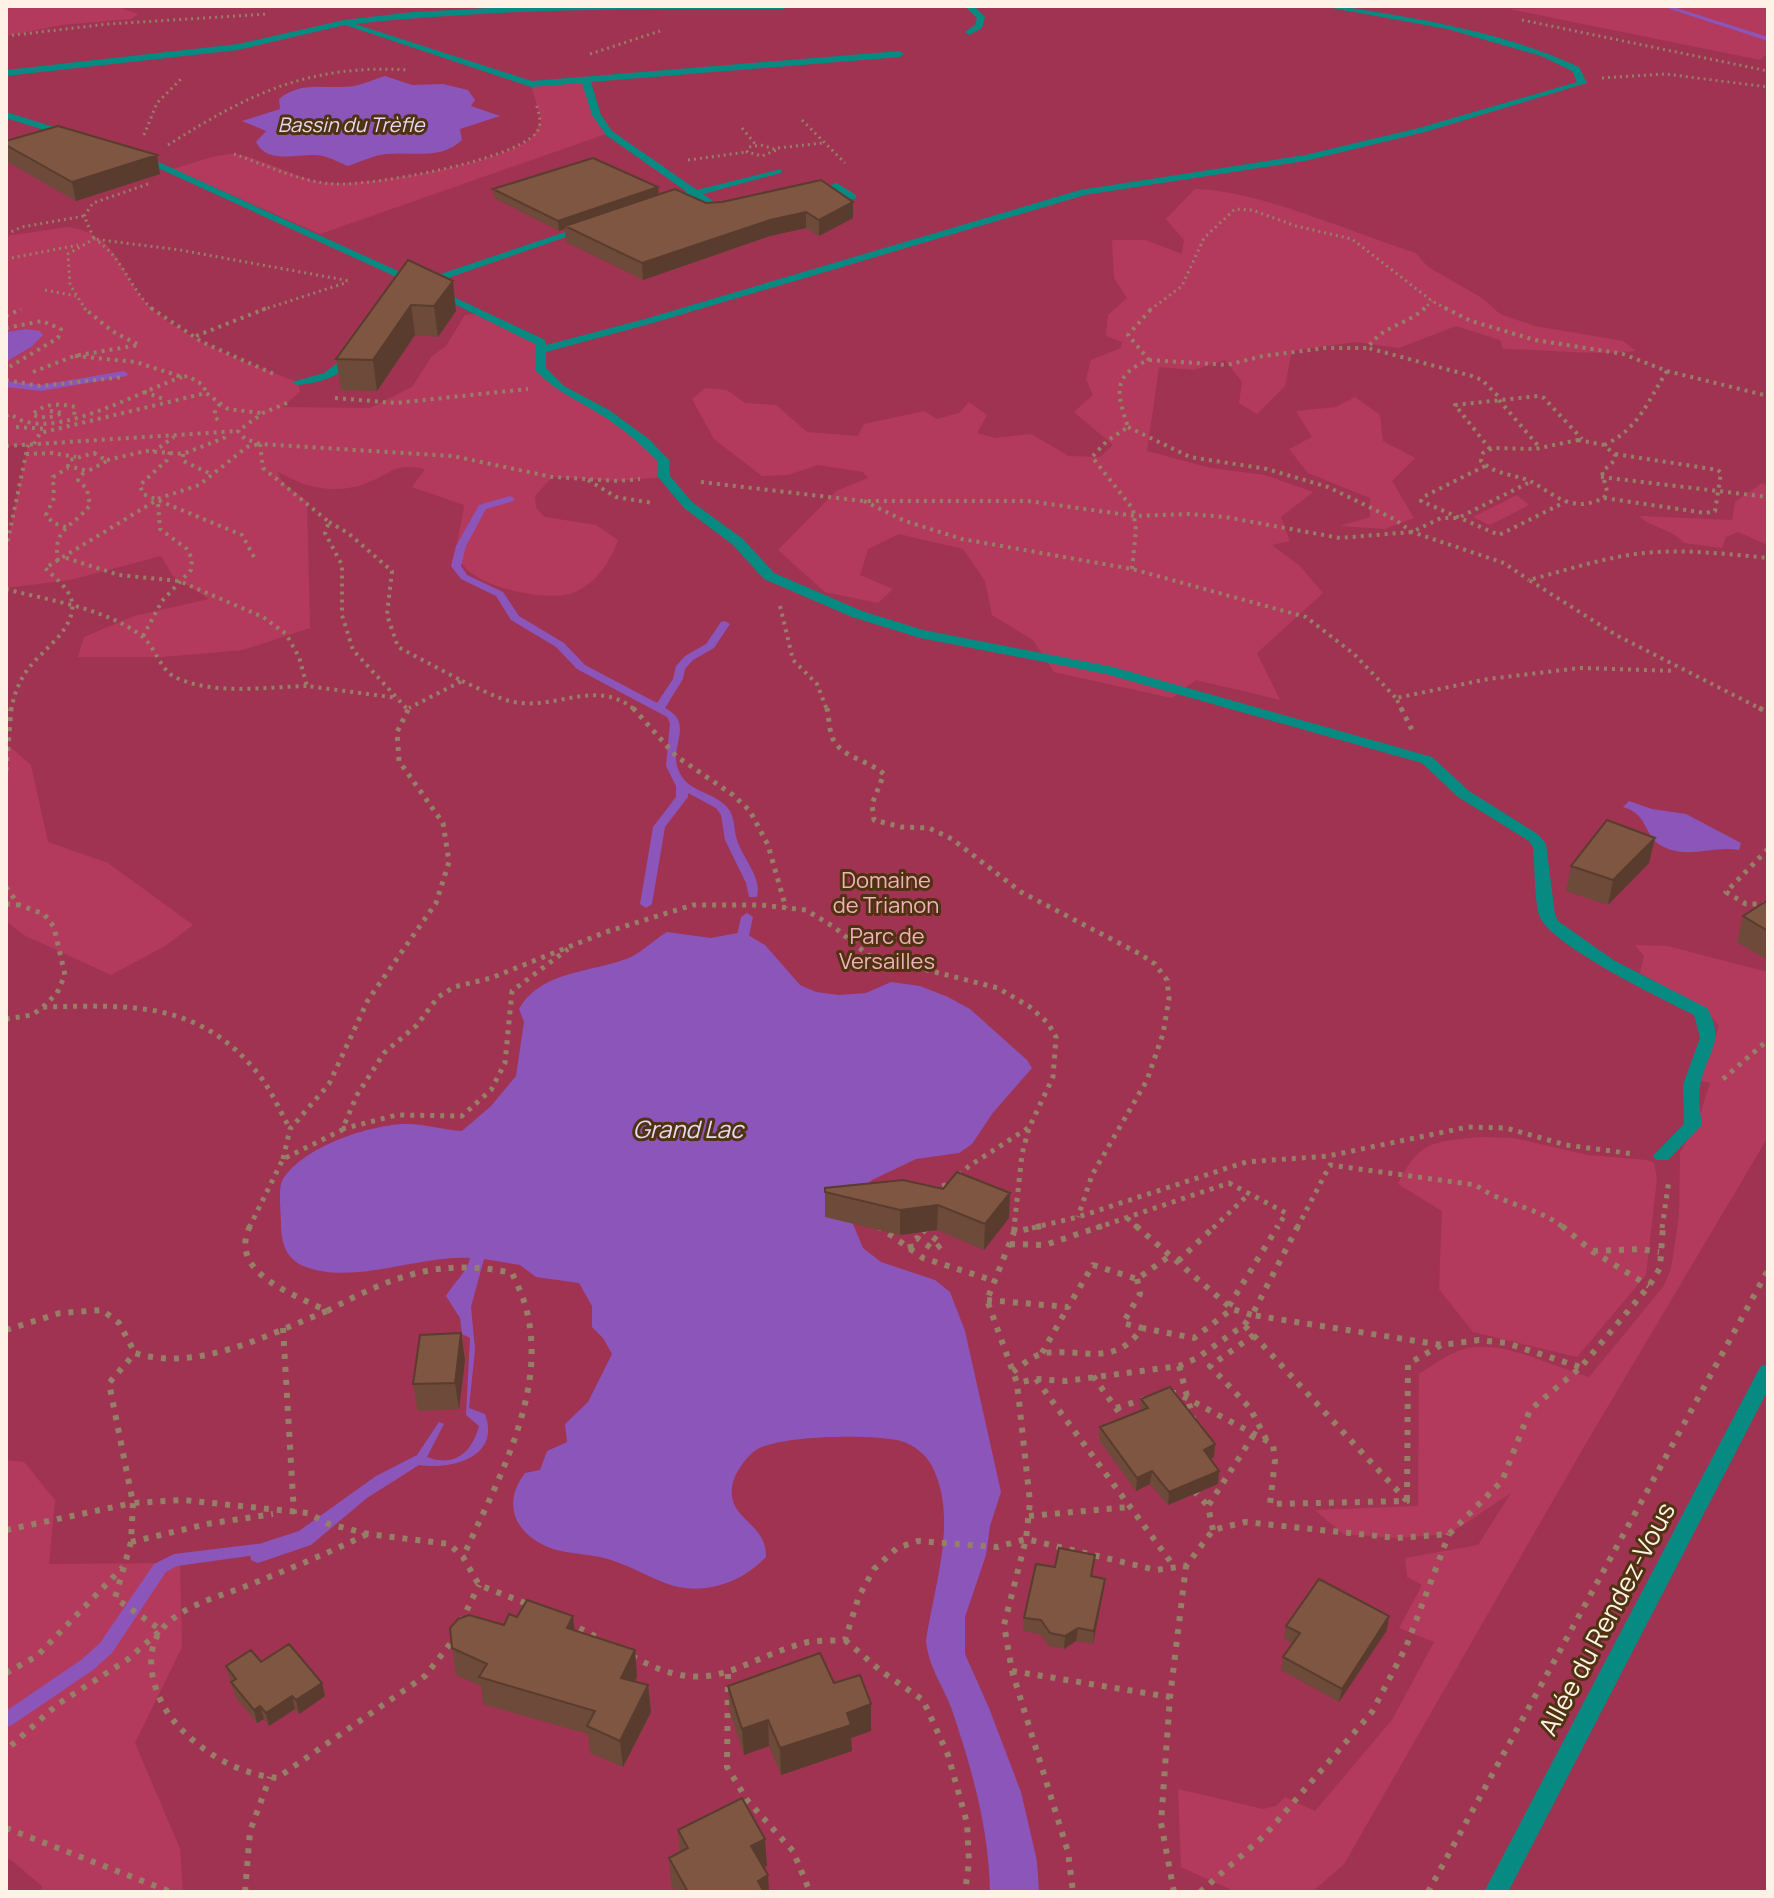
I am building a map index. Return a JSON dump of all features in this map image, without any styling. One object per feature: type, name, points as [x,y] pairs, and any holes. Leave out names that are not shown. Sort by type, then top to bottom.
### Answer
[{"type":"lane","points":[[6,73],[238,47],[344,23],[499,9],[784,6]]},
{"type":"lane","points":[[969,6],[981,17],[979,26],[969,32]]},
{"type":"lane","points":[[541,350],[1084,192],[1317,155],[1422,130],[1582,83],[1576,69],[1544,54],[1448,27],[1325,6]]},
{"type":"lane","points":[[344,23],[531,84],[900,54]]},
{"type":"lane","points":[[586,79],[590,100],[602,126],[722,212],[736,208]]},
{"type":"lane","points":[[6,115],[78,137]]},
{"type":"lane","points":[[50,138],[64,133]]},
{"type":"lane","points":[[140,156],[175,175],[541,342],[540,369],[557,385],[605,412],[645,442],[663,460],[664,477],[688,505],[738,542],[769,576],[893,626],[1108,670],[1427,760],[1442,779],[1464,796],[1534,838],[1541,847],[1547,915],[1552,924],[1609,965],[1701,1012],[1710,1033],[1693,1078],[1690,1107],[1693,1125],[1662,1156]]},
{"type":"lane","points":[[650,206],[778,171]]},
{"type":"lane","points":[[794,196],[837,186],[852,197]]},
{"type":"lane","points":[[419,285],[593,226]]},
{"type":"lane","points":[[382,268],[396,286]]},
{"type":"lane","points":[[298,382],[323,379],[342,369],[359,345]]},
{"type":"lane","name":"Allée du Rendez-Vous","points":[[1496,1892],[1768,1371]]},
{"type":"path","points":[[6,38],[124,23],[277,13]]},
{"type":"path","points":[[1512,18],[1768,71]]},
{"type":"path","points":[[586,55],[670,28]]},
{"type":"path","points":[[140,156],[213,116],[283,83],[353,69],[413,71]]},
{"type":"path","points":[[140,156],[151,114],[165,93],[191,73]]},
{"type":"path","points":[[1582,83],[1627,74],[1682,73],[1768,87]]},
{"type":"path","points":[[234,154],[297,176],[338,184],[385,179],[455,164],[518,146],[536,133],[541,121],[531,84]]},
{"type":"path","points":[[802,120],[845,163]]},
{"type":"path","points":[[742,128],[756,145]]},
{"type":"path","points":[[776,148],[824,143]]},
{"type":"path","points":[[653,164],[747,152]]},
{"type":"path","points":[[6,231],[84,216],[93,203],[175,175]]},
{"type":"path","points":[[1149,360],[1128,335],[1130,331],[1159,300],[1182,286],[1204,238],[1235,209],[1252,210],[1296,226],[1352,239],[1432,301],[1471,321],[1535,340],[1623,354],[1667,371],[1768,396]]},
{"type":"path","points":[[6,446],[225,434],[238,431],[263,413],[292,400],[300,392],[298,382],[238,359],[158,315],[136,294],[114,249],[94,239],[84,216]]},
{"type":"path","points":[[33,372],[74,356],[139,345],[112,334],[77,296],[65,275],[68,254],[94,239],[180,250],[350,281],[288,299],[196,336]]},
{"type":"path","points":[[6,259],[87,244]]},
{"type":"path","points":[[45,290],[77,296]]},
{"type":"path","points":[[1368,348],[1376,334],[1414,318],[1432,301]]},
{"type":"path","points":[[6,316],[21,309]]},
{"type":"path","points":[[6,328],[42,321],[61,329],[58,338],[6,369]]},
{"type":"path","points":[[1540,448],[1482,380],[1368,348],[1326,348],[1263,356],[1227,365],[1149,360],[1129,366],[1121,378],[1121,405],[1128,427],[1190,457],[1267,469],[1328,487],[1394,519],[1412,532],[1504,563],[1577,615],[1681,671],[1768,712]]},
{"type":"path","points":[[74,356],[136,362],[182,377]]},
{"type":"path","points":[[1604,445],[1622,438],[1638,423],[1667,371]]},
{"type":"path","points":[[6,416],[10,414],[28,423],[42,423],[74,416],[125,403],[144,392],[188,376],[197,380],[206,393],[220,404],[236,412],[263,413]]},
{"type":"path","points":[[6,380],[27,385],[124,377]]},
{"type":"path","points":[[323,379],[331,397],[396,403],[557,385]]},
{"type":"path","points":[[144,392],[164,399]]},
{"type":"path","points":[[6,549],[26,454],[40,433],[95,422],[164,399],[206,393]]},
{"type":"path","points":[[1490,449],[1455,407],[1461,403],[1541,397],[1582,440]]},
{"type":"path","points":[[220,404],[215,410],[215,417],[220,422]]},
{"type":"path","points":[[50,411],[63,413],[48,418],[32,415],[43,406],[67,405],[75,407],[74,416]]},
{"type":"path","points":[[16,427],[51,430]]},
{"type":"path","points":[[1128,427],[1107,441],[1092,457],[1096,470],[1126,498],[1135,516],[1132,569]]},
{"type":"path","points":[[238,431],[245,439],[260,444],[453,456],[552,477],[618,481],[664,477],[732,488],[863,501],[1028,501],[1135,516],[1189,514],[1225,517],[1340,538],[1412,532],[1441,518],[1458,518],[1530,482]]},
{"type":"path","points":[[66,527],[53,523],[46,515],[54,498],[53,477],[69,467],[85,471],[98,469],[107,460],[153,452],[183,454],[224,438],[225,434]]},
{"type":"path","points":[[153,452],[174,436]]},
{"type":"path","points":[[1582,440],[1604,445],[1614,454],[1718,470],[1721,473],[1715,511],[1710,513],[1604,498],[1589,503],[1566,502],[1530,482],[1485,466],[1480,457],[1490,449],[1540,448],[1582,440]]},
{"type":"path","points":[[6,771],[7,719],[19,682],[28,667],[60,637],[71,608],[71,594],[63,582],[45,568],[156,502],[199,485],[247,447],[260,444]]},
{"type":"path","points":[[260,444],[263,468],[392,571],[387,615],[398,647],[505,701],[534,703],[574,694],[617,697],[651,724],[678,757],[749,810],[770,853],[786,908]]},
{"type":"path","points":[[170,452],[167,460],[140,485],[143,494],[156,502],[242,535],[254,557]]},
{"type":"path","points":[[26,454],[52,453],[76,457]]},
{"type":"path","points":[[69,467],[70,460],[94,453],[107,460]]},
{"type":"path","points":[[183,454],[183,461],[211,474]]},
{"type":"path","points":[[1601,477],[1614,461],[1614,454]]},
{"type":"path","points":[[1485,466],[1421,499],[1491,533],[1505,534],[1566,502]]},
{"type":"path","points":[[58,561],[53,545],[66,527],[90,505],[87,489],[78,480],[85,471]]},
{"type":"path","points":[[1601,477],[1768,497]]},
{"type":"path","points":[[1601,477],[1607,491],[1604,498]]},
{"type":"path","points":[[588,479],[598,488],[626,500],[688,505]]},
{"type":"path","points":[[863,501],[905,521],[962,539],[1132,569],[1306,617],[1354,654],[1396,698],[1427,760]]},
{"type":"path","points":[[143,636],[155,612],[191,570],[192,559],[187,549],[160,529],[156,502]]},
{"type":"path","points":[[329,522],[325,533],[342,565],[342,615],[353,650],[409,708]]},
{"type":"path","points":[[1529,580],[1602,560],[1643,553],[1713,553],[1768,558]]},
{"type":"path","points":[[65,558],[119,575],[179,581],[263,617],[286,634],[299,657],[307,686]]},
{"type":"path","points":[[769,576],[781,607],[785,636],[793,660],[817,684],[826,702],[833,740],[848,755],[871,762],[884,774],[872,804],[874,820],[901,827],[929,828],[952,839],[1021,892],[1140,954],[1155,964],[1167,980],[1167,1013],[1157,1058],[1092,1175],[1078,1217]]},
{"type":"path","points":[[6,589],[113,619],[143,636],[164,671],[179,680],[233,686],[307,686],[398,698]]},
{"type":"path","points":[[1396,698],[1488,679],[1580,668],[1681,671]]},
{"type":"path","points":[[327,1311],[262,1277],[247,1261],[244,1238],[283,1159],[290,1129],[329,1084],[368,1000],[436,903],[449,862],[443,823],[399,761],[397,732],[409,708],[462,681]]},
{"type":"path","points":[[1768,849],[1726,892],[1746,904],[1768,904]]},
{"type":"path","points":[[6,887],[19,905]]},
{"type":"path","points":[[6,904],[44,914],[54,927],[65,975],[57,993],[43,1007],[32,1015],[6,1019]]},
{"type":"path","points":[[342,1130],[357,1095],[384,1053],[417,1025],[438,997],[454,987],[491,978],[669,910],[693,905],[806,910],[834,927],[868,955],[998,988],[1030,1007],[1048,1023],[1056,1037],[1053,1077],[1029,1128],[1022,1154],[1014,1232],[987,1300],[1017,1383],[1030,1502],[1026,1539],[1004,1625],[1012,1671],[1068,1852],[1073,1892]]},
{"type":"path","points":[[283,1159],[342,1130],[397,1115],[462,1116],[491,1090],[505,1063],[512,991],[576,944]]},
{"type":"path","points":[[43,1007],[129,1006],[165,1009],[197,1021],[230,1043],[260,1076],[290,1129]]},
{"type":"path","points":[[1690,1107],[1768,1040]]},
{"type":"path","points":[[1014,1232],[1078,1217],[1246,1162],[1328,1156],[1468,1127],[1506,1128],[1591,1149],[1662,1156],[1670,1176],[1659,1252],[1660,1268],[1649,1286],[1581,1367],[1530,1410],[1502,1481],[1449,1534],[1406,1647],[1372,1712],[1265,1835],[1200,1892]]},
{"type":"path","points":[[921,1194],[952,1182],[969,1166],[1029,1128]]},
{"type":"path","points":[[1017,1383],[1036,1379],[1066,1381],[1179,1366],[1197,1358],[1244,1325],[1252,1315],[1330,1165],[1476,1185],[1489,1195],[1555,1220],[1592,1251],[1649,1286]]},
{"type":"path","points":[[1009,1244],[1045,1245],[1229,1183],[1286,1213],[1231,1308],[1194,1338],[1123,1323],[1140,1294],[1137,1279]]},
{"type":"path","points":[[1178,1261],[1249,1194]]},
{"type":"path","points":[[878,1217],[877,1225],[882,1231],[923,1258],[995,1281]]},
{"type":"path","points":[[911,1250],[910,1243],[917,1238],[934,1250],[942,1244],[925,1231],[928,1225],[926,1217]]},
{"type":"path","points":[[1126,1217],[1231,1308],[1252,1315],[1442,1345],[1479,1340],[1506,1343],[1581,1367]]},
{"type":"path","points":[[1592,1251],[1640,1249],[1659,1252]]},
{"type":"path","points":[[1137,1279],[1171,1255]]},
{"type":"path","points":[[6,1330],[81,1308],[98,1309],[110,1313],[123,1329],[135,1353],[145,1359],[168,1360],[245,1343],[327,1311],[374,1285],[425,1270],[467,1263],[512,1273],[525,1295],[530,1319],[530,1372],[505,1460],[463,1557]]},
{"type":"path","points":[[1013,1372],[1042,1353],[1093,1265],[1137,1279]]},
{"type":"path","points":[[1428,1892],[1768,1270]]},
{"type":"path","points":[[987,1300],[1068,1307]]},
{"type":"path","points":[[1244,1325],[1407,1501]]},
{"type":"path","points":[[283,1328],[294,1514]]},
{"type":"path","points":[[1042,1353],[1098,1355],[1118,1351],[1142,1328]]},
{"type":"path","points":[[1254,1335],[1210,1366],[1250,1408],[1266,1440]]},
{"type":"path","points":[[1407,1501],[1408,1364],[1442,1345]]},
{"type":"path","points":[[135,1353],[109,1383],[133,1503],[131,1542],[115,1598],[159,1628]]},
{"type":"path","points":[[1179,1366],[1194,1414],[1191,1430]]},
{"type":"path","points":[[1093,1376],[1133,1431]]},
{"type":"path","points":[[1036,1379],[1118,1485],[1173,1565]]},
{"type":"path","points":[[1116,1408],[1168,1393],[1187,1399],[1273,1444],[1275,1460],[1270,1504],[1407,1501]]},
{"type":"path","points":[[1208,1506],[1255,1433]]},
{"type":"path","points":[[1194,1491],[1208,1506],[1213,1530]]},
{"type":"path","points":[[6,1530],[133,1503],[183,1500],[294,1514],[308,1513],[329,1524],[368,1534],[449,1544],[463,1557],[479,1585],[542,1610]]},
{"type":"path","points":[[1029,1516],[1130,1506]]},
{"type":"path","points":[[131,1542],[207,1524],[282,1512]]},
{"type":"path","points":[[1174,1892],[1161,1823],[1170,1697],[1186,1566],[1213,1530],[1245,1522],[1397,1538],[1449,1534]]},
{"type":"path","points":[[6,1750],[58,1704],[127,1660],[159,1628],[194,1607],[368,1534]]},
{"type":"path","points":[[845,1640],[869,1575],[888,1554],[912,1542],[938,1540],[1010,1548],[1026,1539],[1156,1570],[1173,1565],[1186,1566]]},
{"type":"path","points":[[6,1673],[37,1656],[124,1566]]},
{"type":"path","points":[[159,1628],[151,1650],[155,1684],[164,1709],[178,1727],[208,1750],[254,1775],[277,1778],[425,1676],[451,1644],[479,1585]]},
{"type":"path","points":[[554,1615],[609,1644]]},
{"type":"path","points":[[623,1652],[650,1666],[690,1677],[728,1674],[809,1642],[845,1640],[881,1671],[923,1700],[948,1755],[967,1823],[969,1862],[965,1892]]},
{"type":"path","points":[[1012,1671],[1170,1697]]},
{"type":"path","points":[[728,1674],[727,1767],[747,1800],[793,1851],[810,1892]]},
{"type":"path","points":[[245,1892],[250,1831],[270,1777]]},
{"type":"path","points":[[6,1828],[171,1892]]},
{"type":"green space","name":"Domaine de Trianon","points":[[6,6],[1768,6],[1768,1892],[6,1892]]},
{"type":"shaded area","points":[[6,6],[116,6],[138,14],[131,19],[62,25],[6,36]]},
{"type":"shaded area","points":[[1768,6],[1768,53],[1760,60],[1509,9]]},
{"type":"shaded area","points":[[586,79],[590,100],[609,133],[320,234],[173,169],[232,154],[250,157],[320,182],[364,182],[427,173],[487,158],[528,141],[541,120],[531,85]]},
{"type":"shaded area","points":[[1195,189],[1220,191],[1276,204],[1416,253],[1428,267],[1482,298],[1500,314],[1535,326],[1623,341],[1636,351],[1586,353],[1503,349],[1500,340],[1456,326],[1399,348],[1356,342],[1292,351],[1285,386],[1257,414],[1239,403],[1242,382],[1225,360],[1193,370],[1159,367],[1147,451],[1211,468],[1265,475],[1313,492],[1281,517],[1290,541],[1272,545],[1300,566],[1323,593],[1257,653],[1280,700],[1196,680],[1172,698],[1054,672],[1033,640],[992,615],[985,581],[963,549],[899,534],[868,549],[860,575],[893,589],[878,603],[825,592],[778,550],[836,491],[868,478],[863,472],[818,465],[788,475],[762,476],[714,439],[692,399],[705,388],[727,390],[745,403],[776,405],[807,432],[858,436],[864,424],[924,411],[937,419],[959,413],[969,402],[987,415],[977,433],[995,438],[1031,434],[1069,456],[1100,457],[1113,445],[1074,412],[1093,395],[1086,379],[1091,360],[1121,348],[1122,342],[1106,336],[1108,315],[1127,298],[1114,278],[1112,240],[1145,240],[1182,254],[1184,240],[1166,219]]},
{"type":"shaded area","points":[[68,227],[101,240],[145,301],[173,325],[225,353],[298,382],[300,392],[282,407],[370,408],[412,387],[432,356],[446,346],[465,315],[481,313],[541,342],[540,369],[561,388],[605,412],[663,460],[664,477],[618,481],[552,477],[535,496],[536,508],[545,517],[596,525],[618,540],[607,563],[590,583],[575,592],[547,596],[509,590],[475,576],[464,566],[457,549],[464,505],[412,487],[425,469],[400,468],[367,483],[344,489],[320,488],[298,482],[277,471],[283,483],[307,501],[310,628],[243,650],[162,657],[78,657],[84,637],[134,616],[209,599],[173,576],[161,556],[70,580],[6,588],[6,549],[28,445],[6,446],[6,362],[31,347],[26,329],[6,332],[6,236]]},
{"type":"shaded area","points":[[1355,397],[1380,415],[1383,441],[1415,458],[1392,481],[1414,518],[1385,529],[1340,526],[1370,517],[1370,498],[1308,473],[1289,449],[1312,437],[1296,411],[1336,407]]},
{"type":"shaded area","points":[[1762,483],[1768,486],[1768,545],[1738,532],[1726,537],[1722,548],[1684,543],[1639,516],[1732,520],[1735,502]]},
{"type":"shaded area","points":[[1517,495],[1529,505],[1490,525],[1473,517]]},
{"type":"shaded area","points":[[6,743],[31,765],[48,842],[108,863],[193,925],[165,946],[111,975],[24,935],[6,921]]},
{"type":"shaded area","points":[[1635,945],[1667,946],[1768,972],[1768,1137],[1582,1450],[1344,1864],[1312,1892],[1236,1892],[1181,1867],[1178,1789],[1263,1809],[1276,1806],[1285,1797],[1315,1811],[1392,1720],[1434,1642],[1399,1628],[1422,1585],[1407,1577],[1405,1558],[1478,1545],[1511,1493],[1449,1534],[1397,1538],[1343,1534],[1315,1510],[1418,1506],[1419,1374],[1460,1350],[1489,1347],[1518,1353],[1589,1377],[1663,1287],[1671,1269],[1679,1216],[1680,1153],[1699,1118],[1710,1083],[1697,1080],[1704,1070],[1719,1026],[1707,1011],[1640,973],[1644,956]]},
{"type":"shaded area","points":[[1481,1137],[1514,1138],[1588,1155],[1654,1163],[1657,1178],[1646,1275],[1577,1357],[1473,1332],[1439,1289],[1442,1211],[1398,1184],[1414,1158],[1430,1146]]},
{"type":"shaded area","points":[[6,1460],[24,1462],[55,1500],[49,1564],[180,1563],[182,1647],[135,1743],[180,1849],[183,1892],[41,1892],[42,1886],[10,1859],[6,1860]]},
{"type":"water","name":"Bassin du Trèfle","points":[[385,76],[412,85],[443,84],[468,90],[475,100],[471,106],[500,116],[460,129],[462,140],[444,151],[381,155],[348,166],[323,156],[269,154],[256,142],[266,131],[242,121],[280,109],[279,99],[297,90],[354,86]]},
{"type":"water","points":[[26,329],[40,331],[43,335],[31,347],[6,362],[6,332]]},
{"type":"water","points":[[1629,801],[1652,809],[1686,814],[1741,843],[1739,850],[1681,852],[1662,846],[1637,815],[1623,807]]},
{"type":"water","name":"Grand Lac","points":[[667,932],[711,938],[743,932],[765,945],[800,985],[816,992],[839,995],[866,993],[891,982],[920,986],[970,1009],[1032,1068],[992,1114],[972,1144],[959,1153],[916,1159],[872,1180],[856,1194],[848,1212],[863,1248],[881,1262],[935,1280],[950,1292],[965,1331],[1001,1492],[990,1526],[986,1555],[965,1617],[965,1654],[1021,1792],[1037,1861],[1039,1892],[990,1892],[983,1822],[973,1777],[952,1710],[933,1669],[926,1641],[942,1553],[944,1509],[933,1468],[915,1448],[901,1441],[849,1437],[785,1441],[756,1450],[738,1471],[732,1492],[739,1512],[760,1535],[766,1557],[732,1581],[706,1588],[678,1587],[608,1559],[553,1549],[522,1528],[513,1508],[518,1485],[525,1473],[540,1470],[547,1451],[567,1442],[565,1424],[588,1402],[612,1354],[592,1327],[592,1306],[579,1283],[536,1277],[520,1265],[484,1259],[471,1307],[475,1349],[469,1408],[485,1414],[488,1429],[486,1441],[480,1450],[459,1462],[419,1465],[367,1498],[311,1545],[258,1563],[251,1560],[250,1553],[262,1543],[299,1531],[376,1476],[417,1455],[439,1422],[444,1424],[427,1457],[437,1460],[454,1459],[461,1455],[472,1443],[479,1426],[466,1415],[470,1338],[462,1334],[460,1318],[446,1296],[470,1258],[345,1273],[306,1267],[289,1255],[284,1244],[280,1201],[282,1181],[291,1169],[320,1148],[375,1128],[407,1124],[462,1131],[491,1106],[516,1076],[524,1022],[519,1009],[529,996],[555,979],[631,957]]},
{"type":"building","points":[[58,126],[157,155],[72,182],[6,145],[6,141]]},
{"type":"building","points":[[593,158],[658,187],[558,221],[493,189]]},
{"type":"building","points":[[821,180],[853,202],[819,220],[806,212],[770,220],[642,263],[565,226],[675,189],[706,203]]},
{"type":"building","points":[[408,260],[453,281],[434,306],[411,305],[373,360],[336,359]]},
{"type":"building","points":[[1607,820],[1655,838],[1613,880],[1571,866]]},
{"type":"building","points":[[1768,900],[1768,931],[1743,916]]},
{"type":"building","points":[[957,1172],[1010,1193],[985,1224],[938,1205],[900,1210],[825,1192],[825,1188],[903,1180],[943,1189]]},
{"type":"building","points":[[461,1333],[455,1383],[413,1384],[420,1335]]},
{"type":"building","points":[[1170,1387],[1215,1444],[1204,1450],[1219,1471],[1169,1492],[1152,1471],[1137,1478],[1100,1427],[1148,1408],[1141,1399]]},
{"type":"building","points":[[1059,1548],[1095,1555],[1091,1576],[1105,1579],[1094,1631],[1078,1628],[1065,1636],[1050,1633],[1041,1620],[1024,1618],[1036,1564],[1055,1567]]},
{"type":"building","points":[[1319,1579],[1389,1616],[1342,1689],[1283,1657],[1300,1633],[1286,1626]]},
{"type":"building","points":[[527,1600],[573,1616],[567,1628],[635,1650],[621,1678],[648,1685],[620,1741],[587,1726],[595,1711],[479,1677],[487,1664],[452,1648],[450,1628],[458,1619],[469,1615],[504,1625],[509,1614],[517,1617]]},
{"type":"building","points":[[289,1644],[322,1683],[296,1700],[292,1696],[266,1713],[260,1706],[254,1710],[231,1682],[236,1679],[226,1666],[251,1650],[261,1662]]},
{"type":"building","points":[[820,1653],[834,1683],[860,1675],[871,1704],[847,1713],[851,1725],[780,1748],[768,1720],[742,1729],[728,1686]]},
{"type":"building","points":[[742,1798],[765,1839],[751,1846],[768,1875],[758,1881],[764,1892],[688,1892],[669,1858],[688,1848],[678,1830]]},
{"type":"waterway","points":[[1664,6],[1768,39]]},
{"type":"waterway","points":[[6,384],[41,388],[124,374]]},
{"type":"waterway","points":[[510,499],[482,507],[461,546],[456,566],[464,577],[500,594],[515,618],[560,645],[581,667],[659,709]]},
{"type":"waterway","points":[[659,709],[678,679],[680,668],[689,658],[710,646],[725,624]]},
{"type":"waterway","points":[[659,709],[671,715],[675,723],[671,766],[682,786]]},
{"type":"waterway","points":[[646,904],[659,827],[682,797],[682,786]]},
{"type":"waterway","points":[[682,786],[720,806],[727,815],[731,840],[752,883],[753,895]]},
{"type":"waterway","points":[[741,945],[747,917]]},
{"type":"waterway","points":[[6,1720],[87,1665],[106,1648],[160,1568],[174,1560],[265,1549]]},
{"type":"park label","name":"Parc de Versailles","points":[[887,948]]}]
